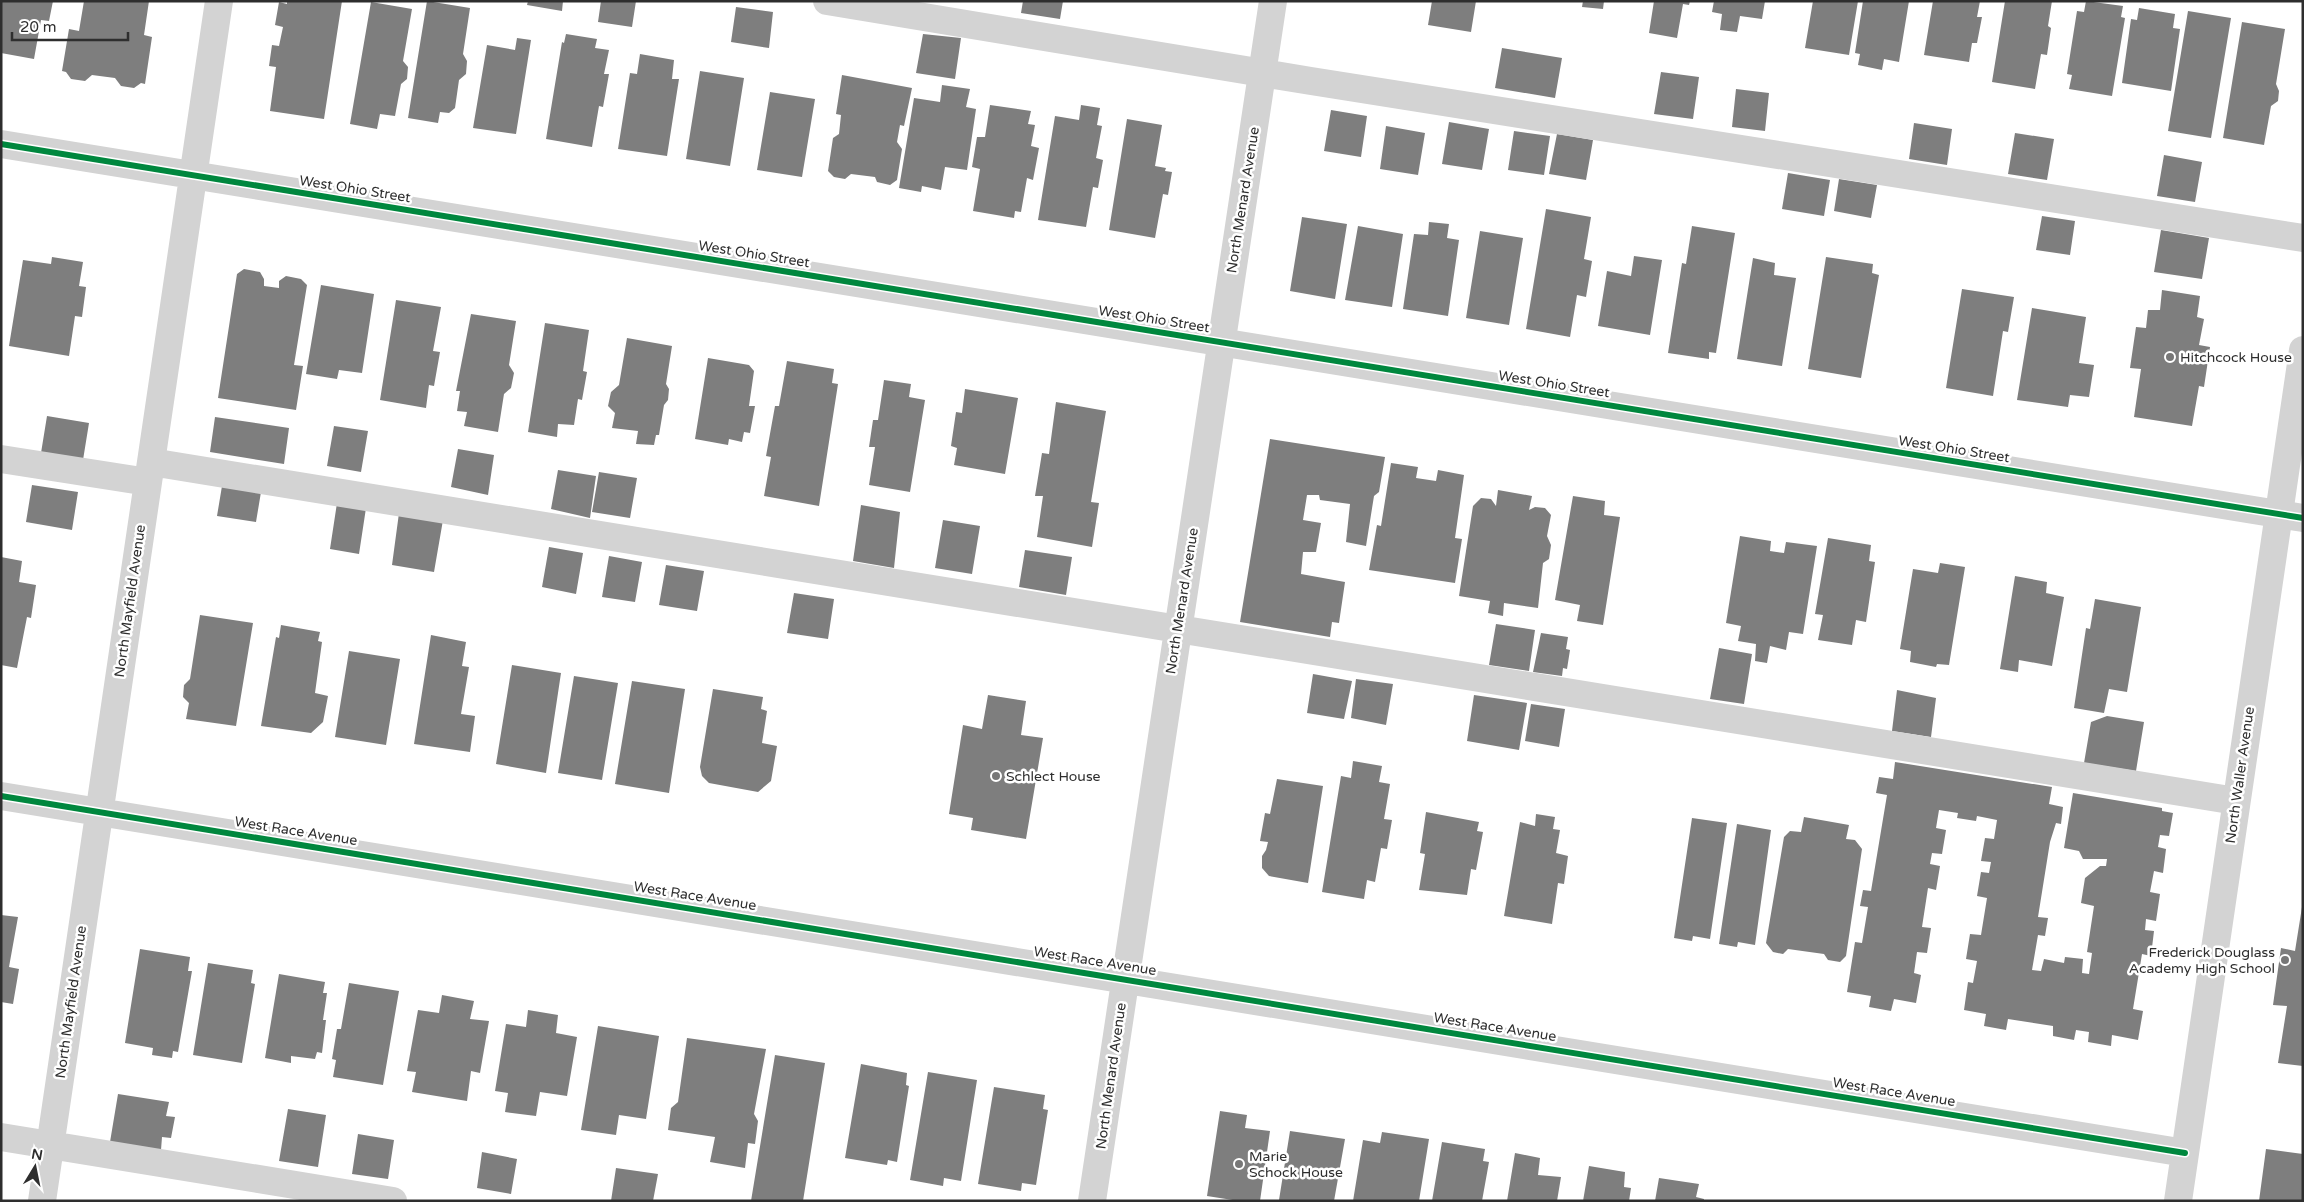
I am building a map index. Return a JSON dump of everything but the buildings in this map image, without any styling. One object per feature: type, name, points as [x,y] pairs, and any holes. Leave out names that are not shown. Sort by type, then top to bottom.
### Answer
[{"type":"street","name":"North Mayfield Avenue","points":[[42,1201],[219,1]]},
{"type":"street","points":[[827,1],[1262,73],[2303,238]]},
{"type":"street","name":"North Menard Avenue","points":[[1092,1201],[1272,1]]},
{"type":"street","name":"West Ohio Street","points":[[1,144],[2291,516]]},
{"type":"street","name":"North Waller Avenue","points":[[2178,1201],[2236,801],[2291,516],[2303,350]]},
{"type":"street","points":[[1,459],[150,472],[1178,628],[2236,801]]},
{"type":"street","name":"West Race Avenue","points":[[1,796],[2185,1153]]},
{"type":"street","points":[[1,1137],[393,1201]]},
{"type":"cycle path","points":[[1,144],[2303,518]]},
{"type":"cycle path","points":[[1,796],[2185,1153]]},
{"type":"place","name":"Hitchcock House","points":[[2170,357]]},
{"type":"place","name":"Schlect House","points":[[996,776]]},
{"type":"place","name":"Frederick Douglass Academy High School","points":[[2285,960]]},
{"type":"place","name":"Marie Schock House","points":[[1239,1164]]}]
